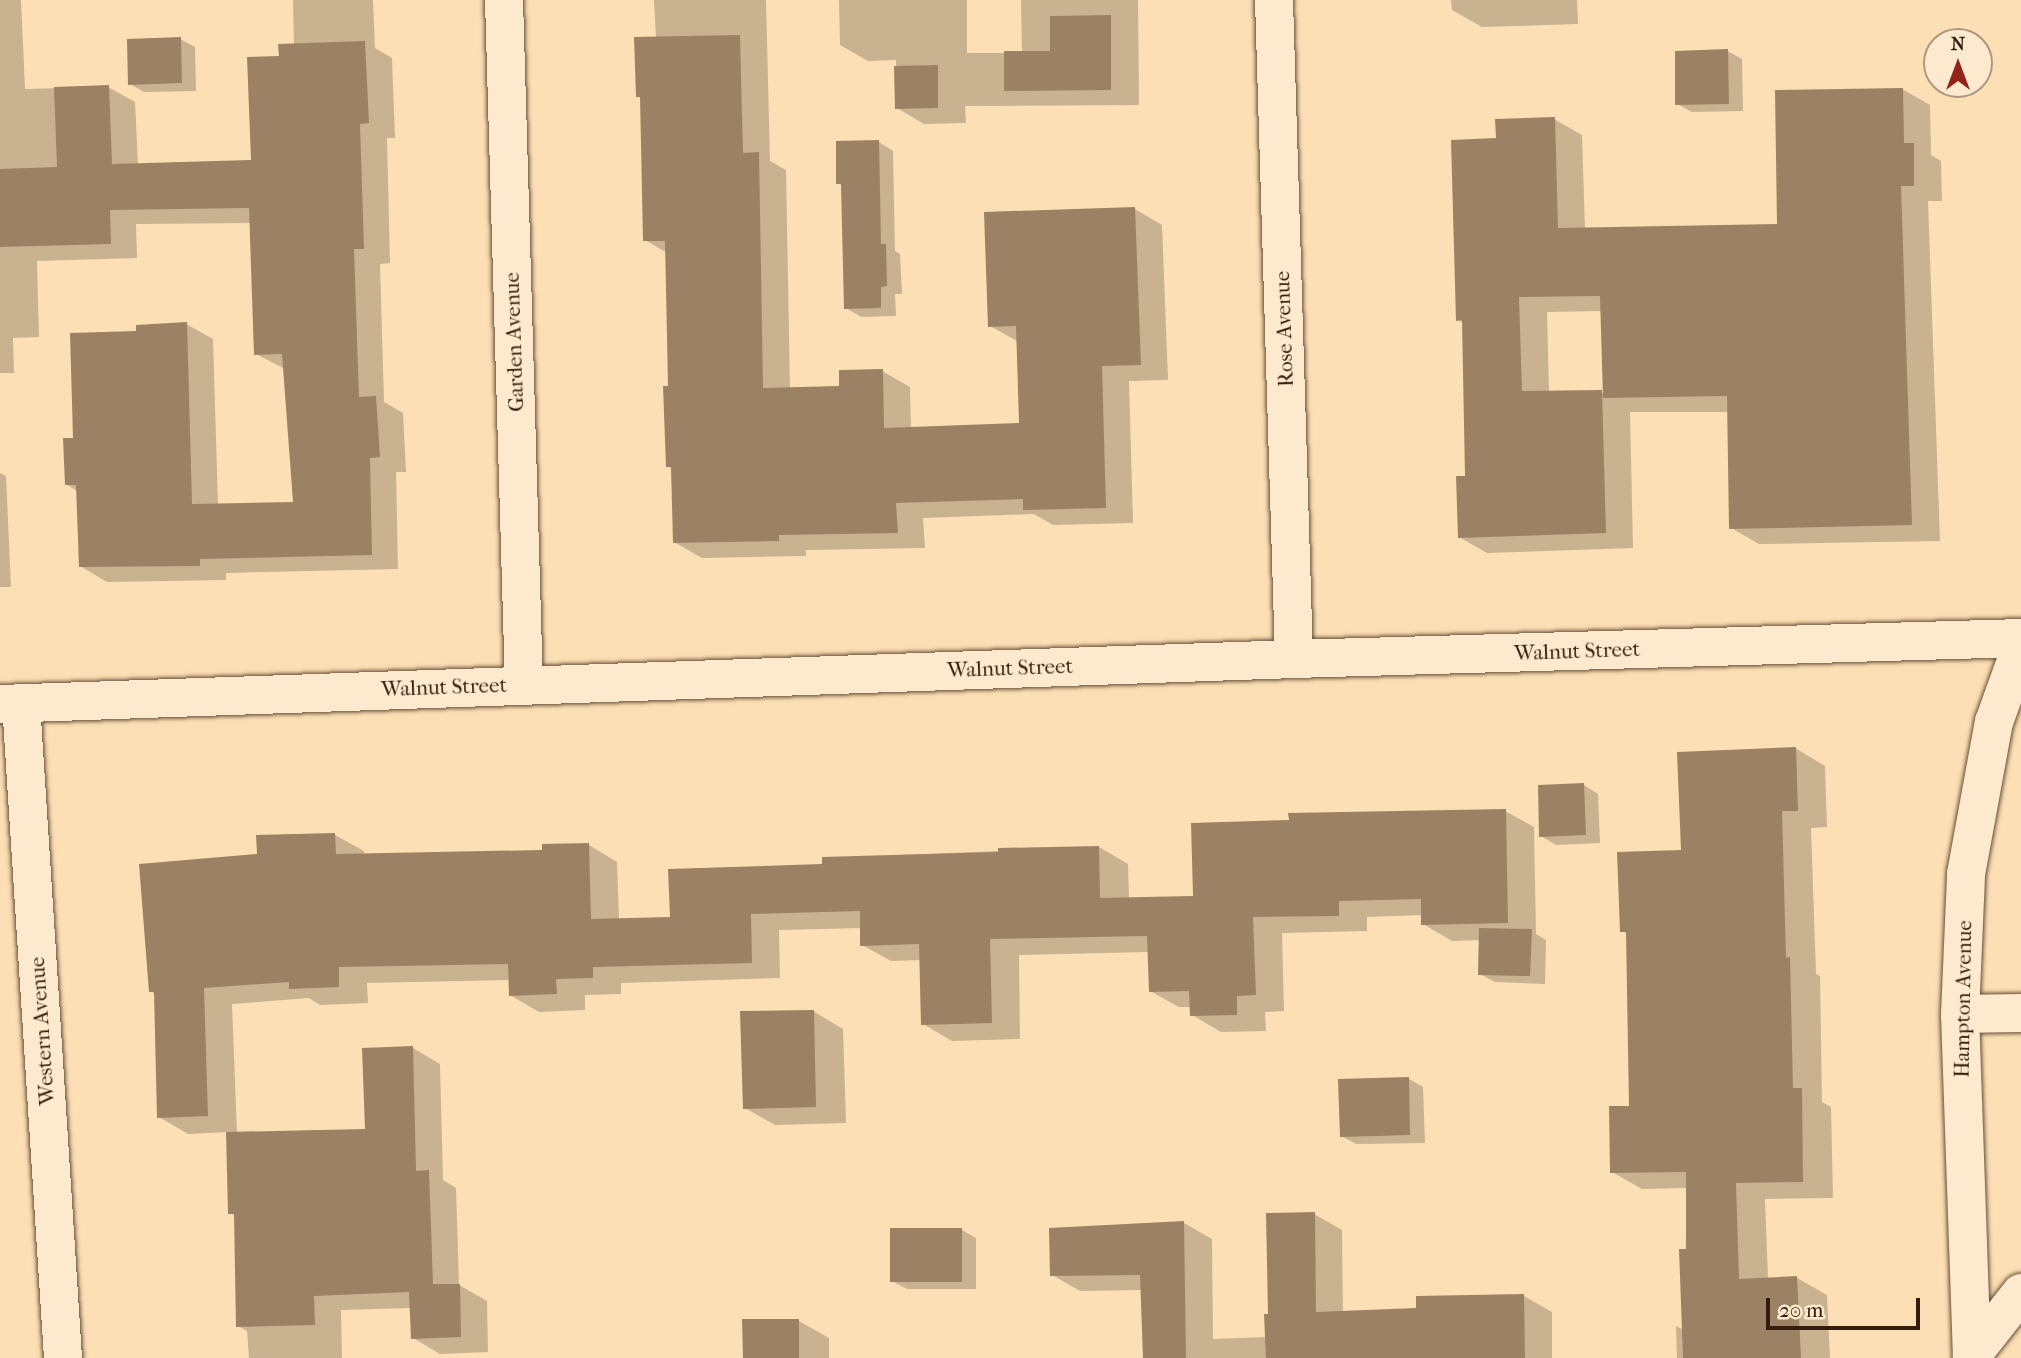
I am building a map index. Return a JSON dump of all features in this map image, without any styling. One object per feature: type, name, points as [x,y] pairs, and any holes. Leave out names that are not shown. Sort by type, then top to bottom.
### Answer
[{"type":"street","name":"Garden Avenue","points":[[503,0],[524,684]]},
{"type":"street","name":"Rose Avenue","points":[[1274,0],[1294,659]]},
{"type":"street","name":"Walnut Street","points":[[10,704],[524,684],[2021,638]]},
{"type":"street","name":"Hampton Avenue","points":[[1972,1357],[1960,1014],[1966,874],[1980,784],[1994,722],[2021,647]]},
{"type":"street","name":"Western Avenue","points":[[10,704],[63,1358]]},
{"type":"street","points":[[1960,1014],[2021,1013]]},
{"type":"street","points":[[1972,1357],[2021,1293]]},
{"type":"building","points":[[1111,15],[1111,90],[1004,91],[1004,51],[1050,51],[1050,16]]},
{"type":"building","points":[[740,35],[743,153],[759,152],[763,388],[839,386],[839,370],[883,369],[884,428],[1019,423],[1016,326],[988,327],[984,212],[1135,207],[1141,365],[1102,366],[1106,508],[1023,510],[1023,499],[896,503],[898,533],[779,535],[779,541],[673,543],[671,467],[666,467],[663,386],[668,386],[665,241],[643,241],[640,97],[636,97],[634,37]]},
{"type":"building","points":[[181,37],[182,83],[128,85],[127,39]]},
{"type":"building","points":[[365,41],[369,123],[360,124],[364,249],[354,249],[359,397],[376,396],[380,457],[370,458],[372,555],[200,559],[200,566],[79,567],[76,485],[65,485],[63,438],[73,438],[70,333],[136,331],[136,325],[187,322],[192,504],[293,502],[282,354],[254,355],[249,208],[110,210],[111,244],[0,247],[0,169],[57,167],[54,87],[109,85],[112,164],[251,160],[247,57],[279,56],[278,44]]},
{"type":"building","points":[[1728,49],[1729,104],[1675,105],[1675,51]]},
{"type":"building","points":[[938,65],[938,108],[895,109],[894,66]]},
{"type":"building","points":[[1903,88],[1904,143],[1914,143],[1914,186],[1901,186],[1912,525],[1729,529],[1727,396],[1603,398],[1600,296],[1519,297],[1522,391],[1602,390],[1606,533],[1458,538],[1456,476],[1465,476],[1462,320],[1456,321],[1451,140],[1496,138],[1495,119],[1555,117],[1558,228],[1777,224],[1775,90]]},
{"type":"building","points":[[879,140],[881,244],[886,244],[887,286],[881,287],[881,308],[844,309],[841,184],[836,184],[836,141]]},
{"type":"building","points":[[1796,747],[1798,811],[1782,811],[1786,958],[1790,957],[1793,1088],[1802,1088],[1803,1182],[1736,1183],[1739,1279],[1797,1276],[1801,1358],[1683,1358],[1679,1249],[1686,1249],[1686,1172],[1610,1173],[1609,1106],[1629,1106],[1626,932],[1620,932],[1617,852],[1681,850],[1677,752]]},
{"type":"building","points":[[1584,783],[1586,835],[1539,837],[1538,785]]},
{"type":"building","points":[[1506,809],[1508,923],[1421,925],[1421,899],[1339,901],[1339,916],[1253,917],[1256,995],[1237,996],[1237,1015],[1190,1016],[1189,991],[1149,992],[1147,936],[990,939],[992,1023],[921,1025],[919,944],[860,946],[860,911],[751,914],[752,963],[593,967],[593,978],[556,979],[557,994],[509,996],[508,964],[339,967],[339,987],[289,989],[289,982],[204,988],[208,1116],[157,1118],[154,992],[149,992],[139,864],[257,854],[256,835],[335,833],[336,854],[542,850],[542,844],[589,843],[591,919],[670,917],[668,869],[822,864],[822,857],[998,852],[998,848],[1099,846],[1100,898],[1193,896],[1191,823],[1289,820],[1288,813]]},
{"type":"building","points":[[1479,928],[1532,929],[1530,976],[1478,975]]},
{"type":"building","points":[[814,1010],[816,1107],[743,1109],[740,1011]]},
{"type":"building","points":[[413,1046],[416,1171],[429,1170],[433,1284],[460,1284],[461,1337],[411,1339],[409,1292],[314,1296],[315,1325],[236,1327],[234,1214],[228,1214],[226,1132],[365,1129],[362,1048]]},
{"type":"building","points":[[1409,1077],[1410,1135],[1340,1137],[1338,1079]]},
{"type":"building","points":[[1315,1212],[1316,1312],[1416,1308],[1416,1296],[1524,1294],[1525,1358],[1266,1358],[1266,1213]]},
{"type":"building","points":[[1184,1221],[1186,1358],[1143,1358],[1140,1275],[1050,1276],[1049,1228]]},
{"type":"building","points":[[890,1228],[962,1228],[962,1282],[890,1282]]},
{"type":"building","points":[[742,1319],[799,1319],[799,1358],[743,1358]]}]
